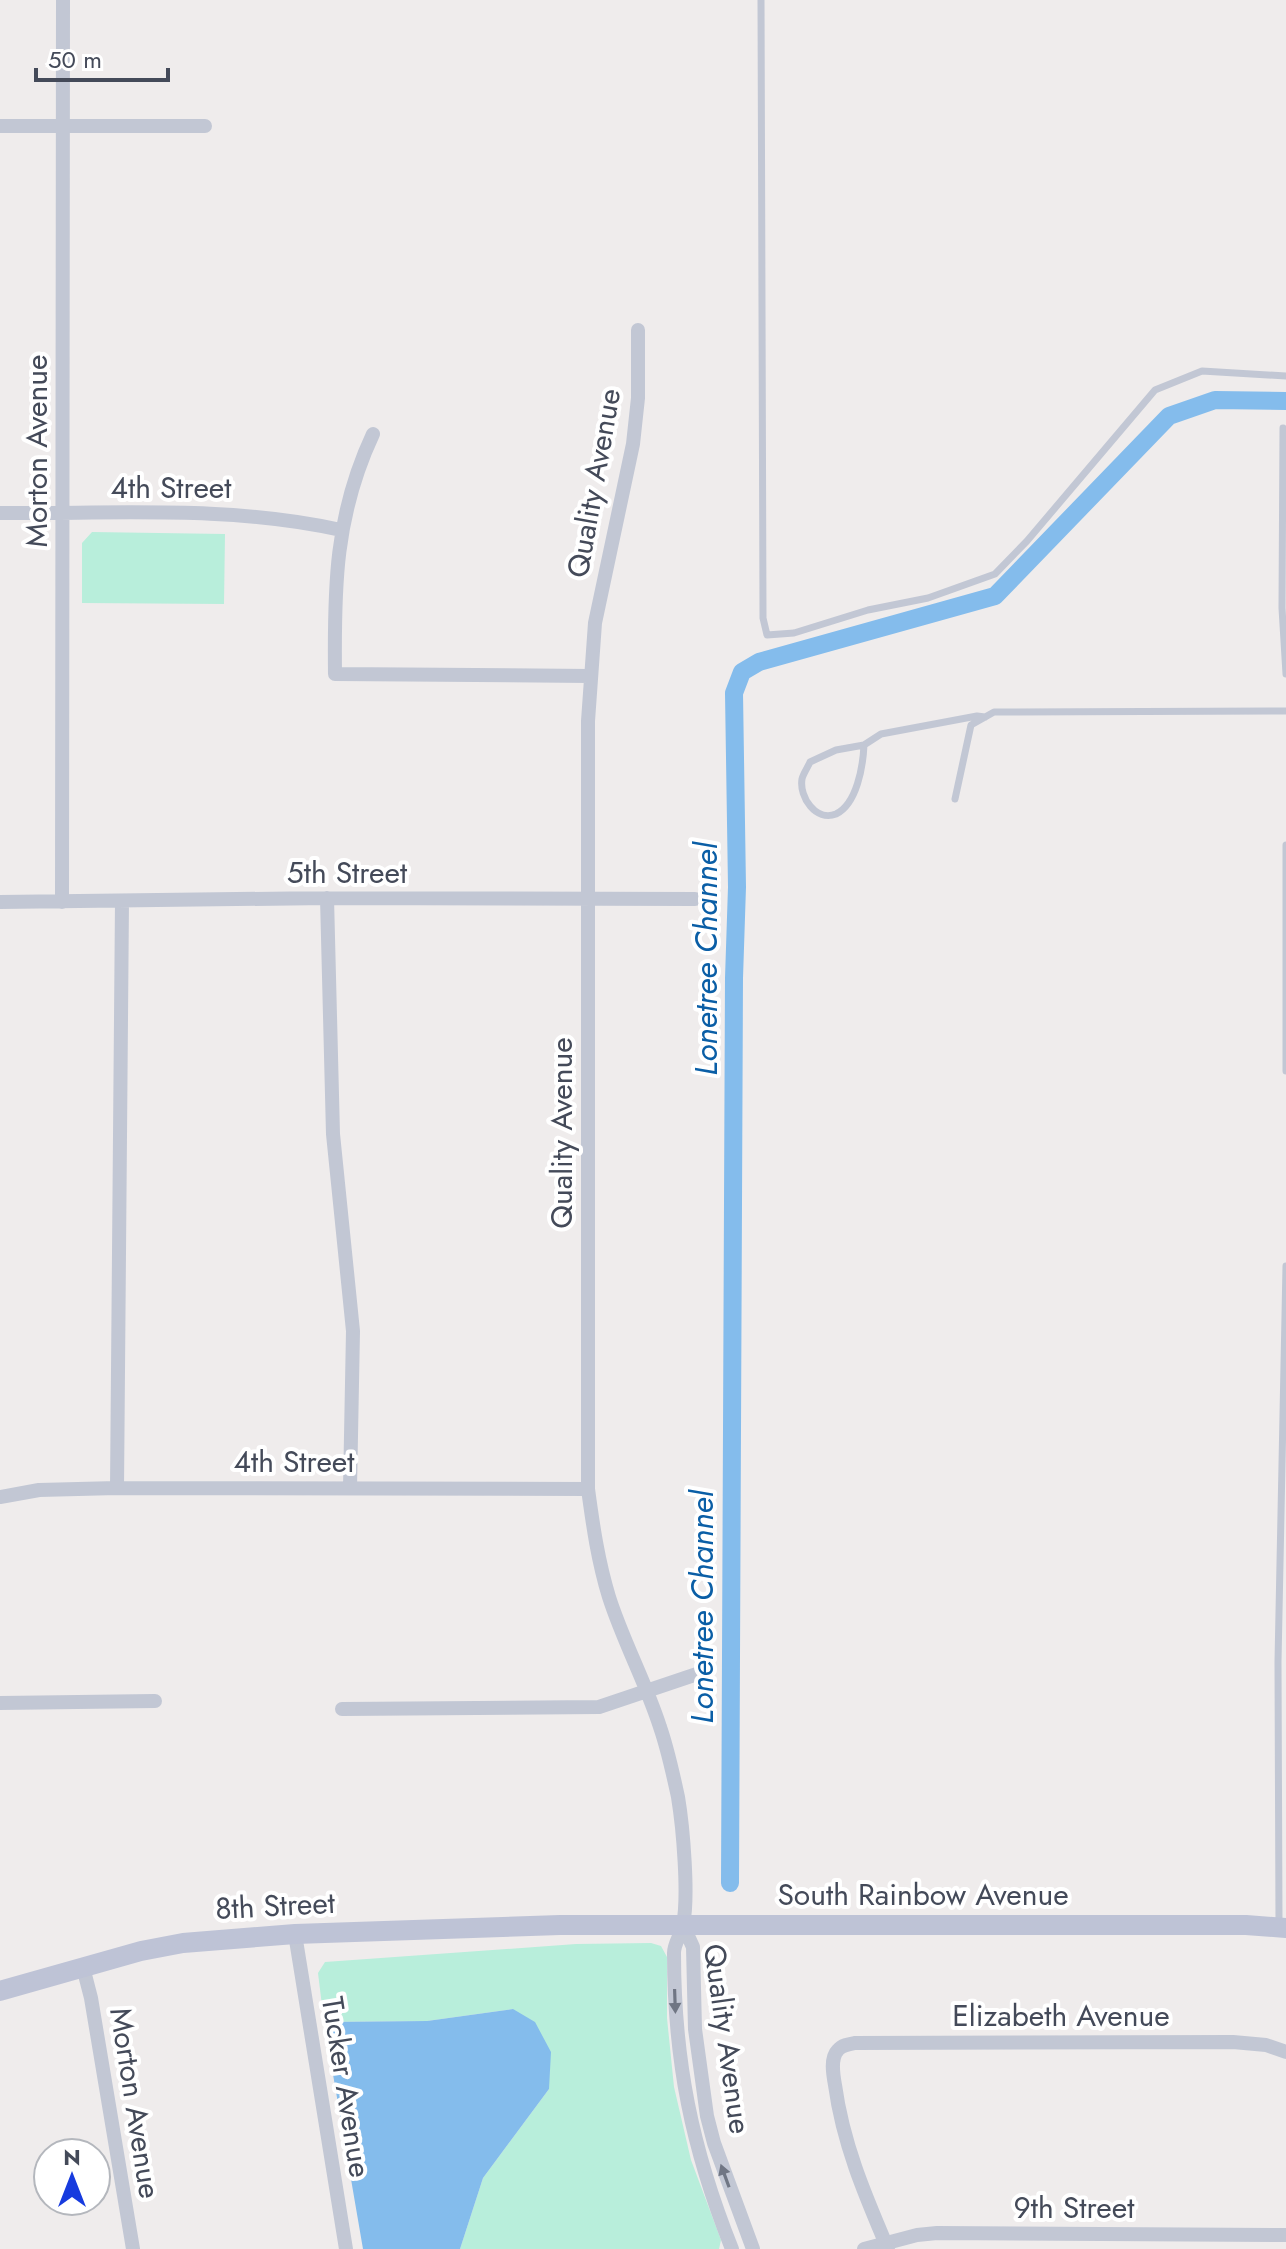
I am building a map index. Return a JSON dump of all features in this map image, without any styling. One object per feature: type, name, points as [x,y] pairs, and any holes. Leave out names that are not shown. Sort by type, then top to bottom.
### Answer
[{"type":"street","name":"Morton Avenue","points":[[62,902],[63,0]]},
{"type":"street","points":[[0,126],[205,126]]},
{"type":"street","name":"Quality Avenue","points":[[638,330],[638,398],[633,444],[595,623],[588,721],[588,1489],[594,1540],[610,1599],[660,1725],[678,1801],[683,1839],[683,1925],[674,1948],[675,2009],[683,2083],[707,2184],[732,2249]]},
{"type":"street","points":[[373,434],[354,477],[341,530],[334,594],[335,674],[590,676]]},
{"type":"street","name":"4th Street","points":[[0,513],[219,513],[261,516],[341,530]]},
{"type":"street","points":[[327,898],[333,1134],[353,1331],[350,1488]]},
{"type":"street","name":"5th Street","points":[[0,902],[327,898],[695,899]]},
{"type":"street","points":[[117,1488],[122,901]]},
{"type":"street","name":"4th Street","points":[[0,1497],[39,1490],[117,1488],[588,1489]]},
{"type":"street","points":[[342,1709],[579,1709],[599,1707],[697,1674]]},
{"type":"street","points":[[0,1703],[155,1701]]},
{"type":"street","name":"South Rainbow Avenue","points":[[560,1925],[1017,1924],[1282,1928]]},
{"type":"street","name":"8th Street","points":[[0,1991],[183,1943],[295,1934],[560,1925]]},
{"type":"street","name":"Quality Avenue","points":[[683,1925],[693,1947],[695,2029],[707,2116],[753,2249]]},
{"type":"street","name":"Tucker Avenue","points":[[295,1934],[346,2249]]},
{"type":"street","name":"Morton Avenue","points":[[83,1967],[91,1998],[133,2249]]},
{"type":"street","name":"Elizabeth Avenue","points":[[887,2246],[869,2207],[847,2144],[833,2072],[836,2051],[855,2043],[1233,2042],[1266,2045],[1286,2052]]},
{"type":"street","name":"9th Street","points":[[864,2249],[937,2233],[1286,2235]]},
{"type":"lane","points":[[761,0],[763,618],[767,635],[794,633],[868,610],[928,598],[995,574],[1027,541],[1155,390],[1202,371],[1286,376]]},
{"type":"lane","points":[[1283,428],[1282,608],[1286,674]]},
{"type":"lane","points":[[955,799],[971,725],[994,712],[1286,711]]},
{"type":"lane","points":[[864,745],[863,763],[850,801],[838,813],[827,816],[812,809],[805,800],[801,780],[810,762],[836,750],[864,745],[881,734],[985,717]]},
{"type":"lane","points":[[1286,845],[1286,1071]]},
{"type":"lane","points":[[1282,1928],[1278,1662],[1286,1266]]},
{"type":"green space","points":[[92,532],[225,534],[224,604],[82,603],[82,543]]},
{"type":"green space","points":[[651,1943],[661,1946],[667,1957],[667,2018],[674,2087],[691,2160],[721,2240],[719,2249],[460,2249],[483,2178],[549,2089],[513,2009],[427,2021],[324,2022],[318,1973],[325,1962],[576,1944]]},
{"type":"water","points":[[513,2009],[535,2022],[551,2052],[549,2089],[483,2178],[460,2249],[363,2249],[324,2022],[427,2021]]},
{"type":"waterway","name":"Lonetree Channel","points":[[730,1883],[737,887],[734,693],[742,672],[759,662],[995,596],[1169,416],[1215,400],[1286,401]]}]
